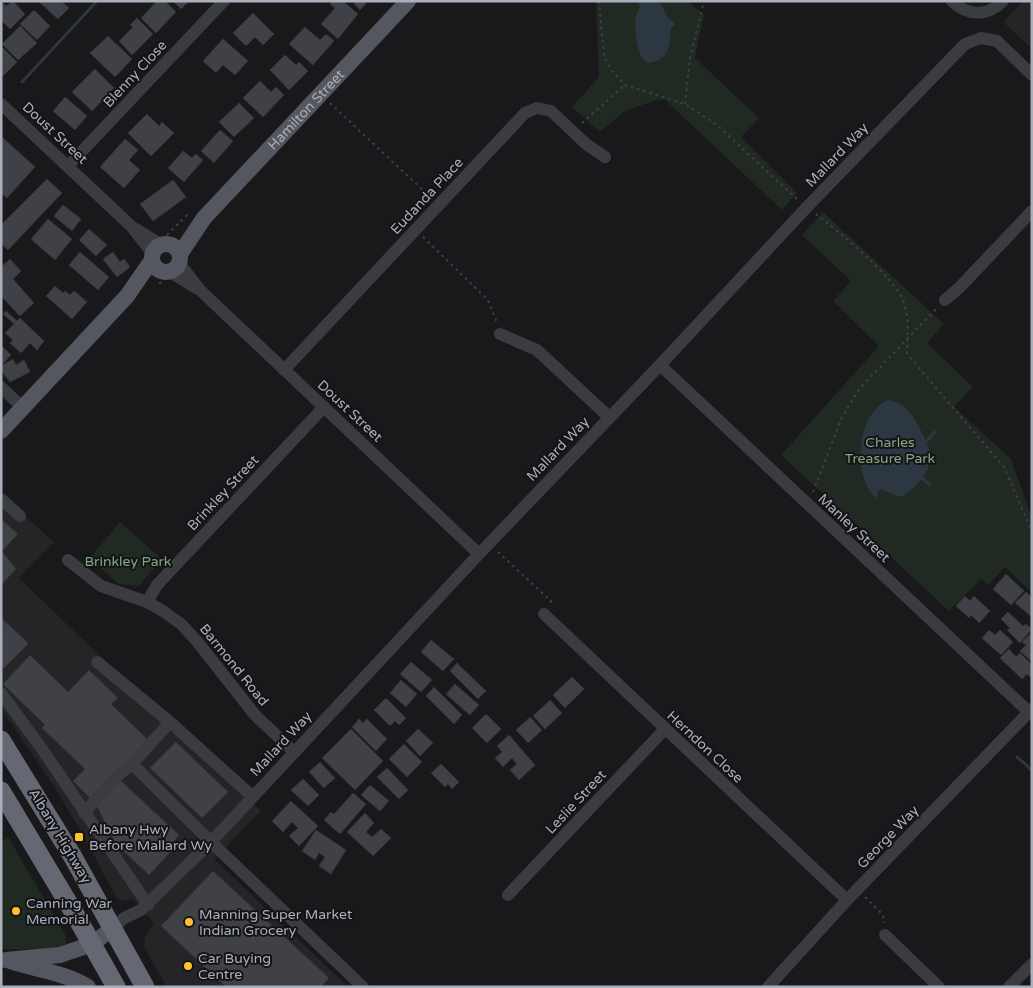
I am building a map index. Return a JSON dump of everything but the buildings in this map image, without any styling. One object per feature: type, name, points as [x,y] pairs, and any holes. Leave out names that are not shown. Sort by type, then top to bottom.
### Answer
[{"type":"highway","name":"Albany Highway","points":[[1,740],[43,806],[145,987]]},
{"type":"highway","name":"Albany Highway","points":[[1,791],[116,987]]},
{"type":"main road","name":"Hamilton Street","points":[[1,431],[408,1]]},
{"type":"main road","points":[[3,960],[60,955],[92,944],[113,928]]},
{"type":"main road","points":[[3,960],[28,968],[60,973],[88,987]]},
{"type":"street","name":"Blenny Close","points":[[68,166],[224,1]]},
{"type":"street","points":[[952,1],[959,8],[978,14],[998,6],[1003,1]]},
{"type":"street","name":"Mallard Way","points":[[113,928],[124,918],[144,908],[211,842],[479,554],[660,365],[807,207],[965,44],[981,38],[997,41],[1032,75]]},
{"type":"street","name":"Doust Street","points":[[1,104],[479,554]]},
{"type":"street","name":"Eudanda Place","points":[[284,370],[525,113],[538,108],[550,111],[586,144],[605,157]]},
{"type":"street","points":[[945,300],[960,287],[1032,211]]},
{"type":"street","points":[[500,334],[537,350],[609,417]]},
{"type":"street","name":"Manley Street","points":[[660,365],[1030,711]]},
{"type":"street","points":[[1,387],[22,407]]},
{"type":"street","name":"Brinkley Street","points":[[147,602],[157,585],[324,408]]},
{"type":"street","points":[[2,499],[20,516]]},
{"type":"street","name":"Barmond Road","points":[[68,560],[101,586],[147,602],[181,624],[196,640],[255,715],[294,752]]},
{"type":"street","name":"Herndon Close","points":[[544,614],[847,900]]},
{"type":"street","points":[[97,662],[170,722],[253,797]]},
{"type":"street","points":[[1,693],[42,748],[144,908]]},
{"type":"street","name":"George Way","points":[[768,987],[847,900],[858,891],[1030,711]]},
{"type":"street","points":[[84,813],[114,779],[132,764],[170,722]]},
{"type":"street","name":"Leslie Street","points":[[508,895],[665,729]]},
{"type":"street","points":[[132,764],[363,987]]},
{"type":"street","points":[[885,935],[939,987]]},
{"type":"street","points":[[1009,987],[1032,964]]},
{"type":"path","points":[[599,1],[604,56],[612,71],[625,85],[685,104],[717,125],[807,207],[845,237],[887,279],[903,299],[908,316],[907,354],[1004,467],[1032,532]]},
{"type":"path","points":[[685,104],[690,58],[704,1]]},
{"type":"path","points":[[573,132],[625,85]]},
{"type":"path","points":[[320,94],[439,205]]},
{"type":"path","points":[[416,230],[488,300],[500,334]]},
{"type":"path","points":[[804,501],[814,491],[842,417],[860,388],[945,300]]},
{"type":"path","points":[[489,544],[551,601],[544,614]]},
{"type":"path","points":[[858,891],[883,915],[885,935]]},
{"type":"shaded area","points":[[638,1],[660,1],[668,19],[674,22],[675,25],[671,27],[669,46],[665,55],[655,62],[648,63],[640,54],[636,39],[635,18],[640,7]]},
{"type":"shaded area","points":[[1023,1],[1032,1],[1032,49],[1003,22]]},
{"type":"shaded area","points":[[888,400],[901,405],[910,413],[927,445],[930,460],[924,476],[906,494],[899,496],[880,489],[876,498],[868,488],[863,475],[861,446],[864,431],[870,418],[878,407]]},
{"type":"shaded area","points":[[1,495],[54,542],[19,578],[261,811],[214,859],[348,987],[167,987],[144,947],[145,937],[154,923],[133,899],[123,901],[116,897],[87,842],[55,788],[1,708]]},
{"type":"green space","points":[[596,1],[690,1],[693,6],[704,14],[695,58],[759,118],[741,137],[797,193],[782,210],[664,99],[625,111],[600,132],[572,107],[599,77]]},
{"type":"green space","name":"Charles Treasure Park","points":[[823,212],[944,324],[927,343],[973,387],[954,407],[1011,459],[1029,510],[1032,512],[1032,593],[1005,567],[988,585],[981,579],[949,611],[781,455],[879,346],[833,301],[851,281],[802,235]]},
{"type":"green space","name":"Brinkley Park","points":[[120,522],[162,559],[139,586],[119,584],[89,559]]},
{"type":"green space","points":[[8,837],[66,936],[66,943],[62,948],[44,950],[1,949],[1,843]]},
{"type":"waterway","points":[[22,82],[97,1]]},
{"type":"waterway","points":[[926,442],[935,432]]},
{"type":"waterway","points":[[923,479],[930,485]]},
{"type":"waterway","points":[[1017,757],[1032,770]]},
{"type":"place","name":"Albany Hwy Before Mallard Wy","points":[[79,837]]},
{"type":"place","name":"Canning War Memorial","points":[[16,911]]},
{"type":"place","name":"Manning Super Market Indian Grocery","points":[[189,922]]},
{"type":"place","name":"Car Buying Centre","points":[[188,966]]}]
